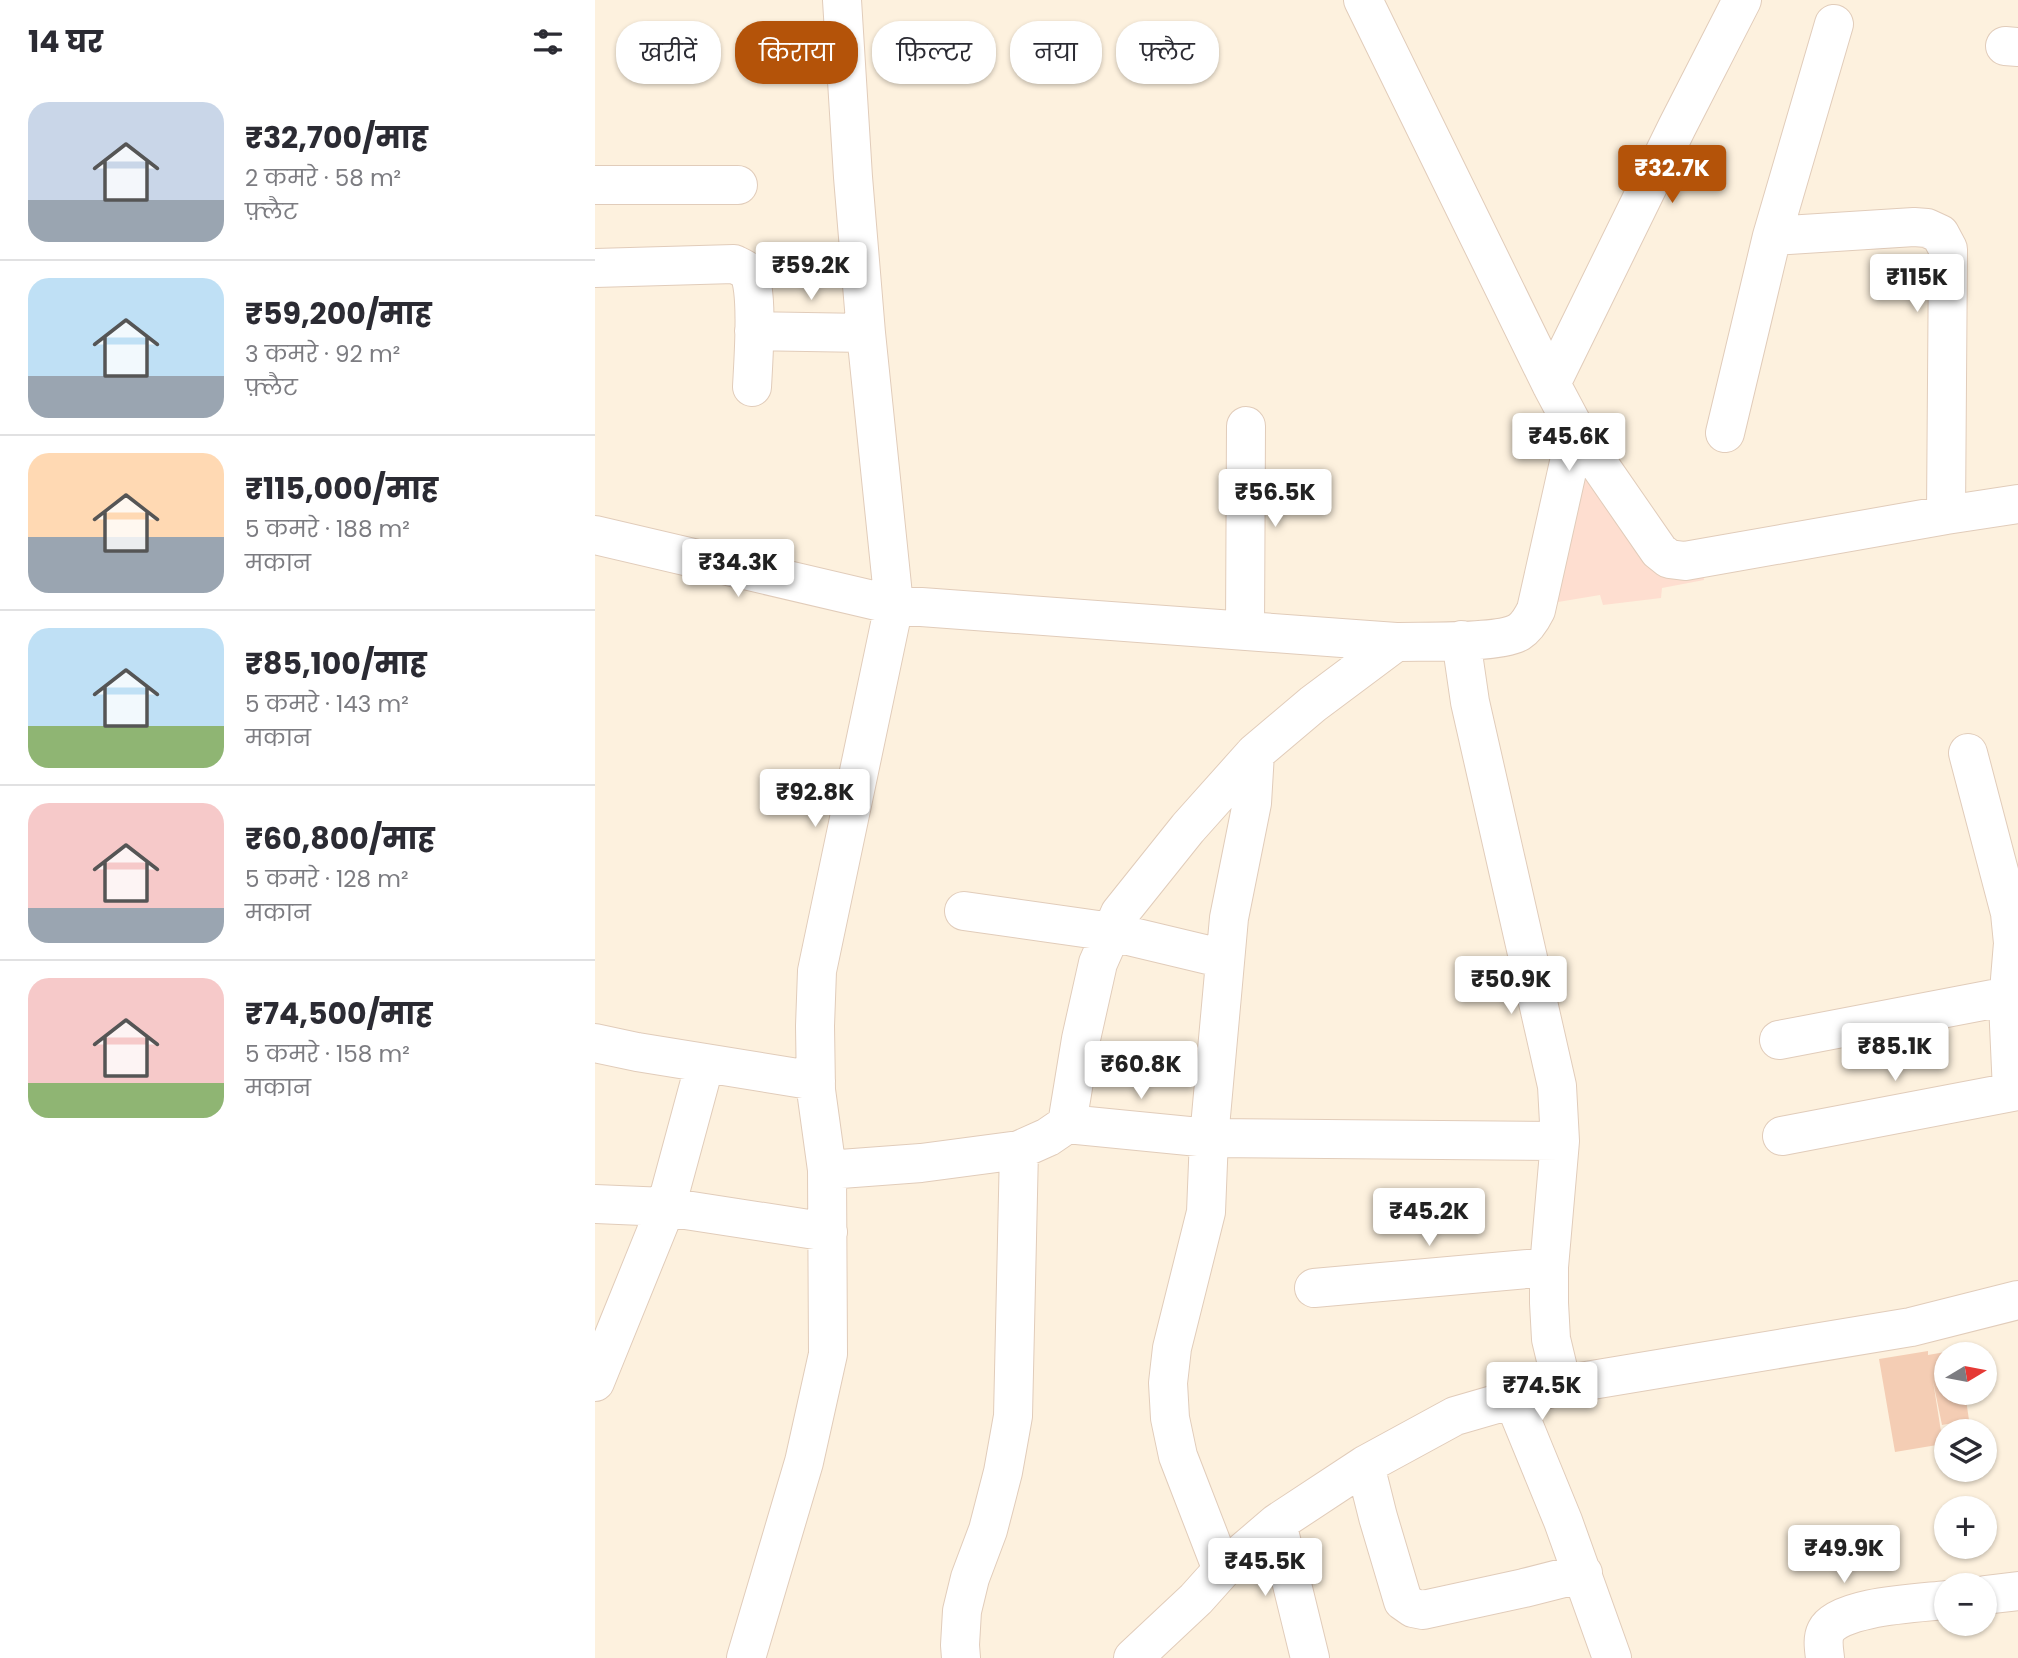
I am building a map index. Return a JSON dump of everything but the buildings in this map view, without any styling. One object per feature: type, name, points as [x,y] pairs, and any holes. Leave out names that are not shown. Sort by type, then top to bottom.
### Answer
[{"type":"street","points":[[746,1658],[804,1462],[828,1354],[827,1170],[816,1081],[817,971],[894,605],[866,333],[842,0]]},
{"type":"street","points":[[1363,0],[1576,430],[1659,551],[1669,559],[1685,561],[2018,504]]},
{"type":"street","points":[[1551,384],[1742,0]]},
{"type":"street","points":[[1725,433],[1772,236],[1834,24]]},
{"type":"street","points":[[595,185],[738,185]]},
{"type":"street","points":[[1772,236],[1914,227],[1927,228],[1940,234],[1948,249],[1946,515]]},
{"type":"street","points":[[595,268],[734,264],[747,271],[753,282],[752,387]]},
{"type":"street","points":[[754,331],[866,333]]},
{"type":"street","points":[[1245,631],[1246,426]]},
{"type":"street","points":[[595,535],[894,605],[1396,642],[1504,637],[1518,632],[1528,624],[1536,610],[1576,430]]},
{"type":"street","points":[[1461,640],[1470,702],[1557,1086],[1560,1141],[1549,1267],[1551,1339],[1562,1385]]},
{"type":"street","points":[[1067,1124],[1081,1039],[1098,963],[1121,913],[1188,828],[1255,753],[1313,704],[1396,642]]},
{"type":"street","points":[[1222,1570],[1178,1456],[1170,1418],[1168,1383],[1172,1348],[1206,1212],[1209,1138],[1229,918],[1252,803],[1255,753]]},
{"type":"street","points":[[1782,1136],[2015,1091],[2009,1042],[2013,943],[2010,913],[1968,753]]},
{"type":"street","points":[[964,911],[1112,932],[1225,959]]},
{"type":"street","points":[[1779,1040],[2009,996]]},
{"type":"street","points":[[595,1043],[816,1081]]},
{"type":"street","points":[[595,1382],[666,1208],[705,1063]]},
{"type":"street","points":[[827,1170],[921,1164],[1019,1150],[1048,1138],[1067,1124],[1209,1138],[1560,1141]]},
{"type":"street","points":[[961,1658],[963,1611],[970,1578],[988,1530],[1003,1472],[1013,1416],[1019,1150]]},
{"type":"street","points":[[595,1204],[666,1208],[828,1232]]},
{"type":"street","points":[[1314,1288],[1549,1267]]},
{"type":"street","points":[[1133,1658],[1196,1599],[1222,1570],[1277,1523],[1365,1465],[1455,1416],[1562,1385],[1911,1326],[2017,1299]]},
{"type":"street","points":[[1513,1399],[1583,1573],[1612,1658]]},
{"type":"street","points":[[1365,1465],[1403,1601],[1413,1608],[1423,1610],[1583,1573]]},
{"type":"street","points":[[1277,1523],[1310,1658]]},
{"type":"street","points":[[1997,1594],[2018,1591]]},
{"type":"street","points":[[1825,1658],[1826,1629],[1838,1619],[1862,1610],[1934,1601]]},
{"type":"shaded area","points":[[1555,449],[1658,534],[1701,551],[1704,580],[1662,588],[1661,598],[1603,605],[1600,595],[1558,602],[1534,582]]}]
